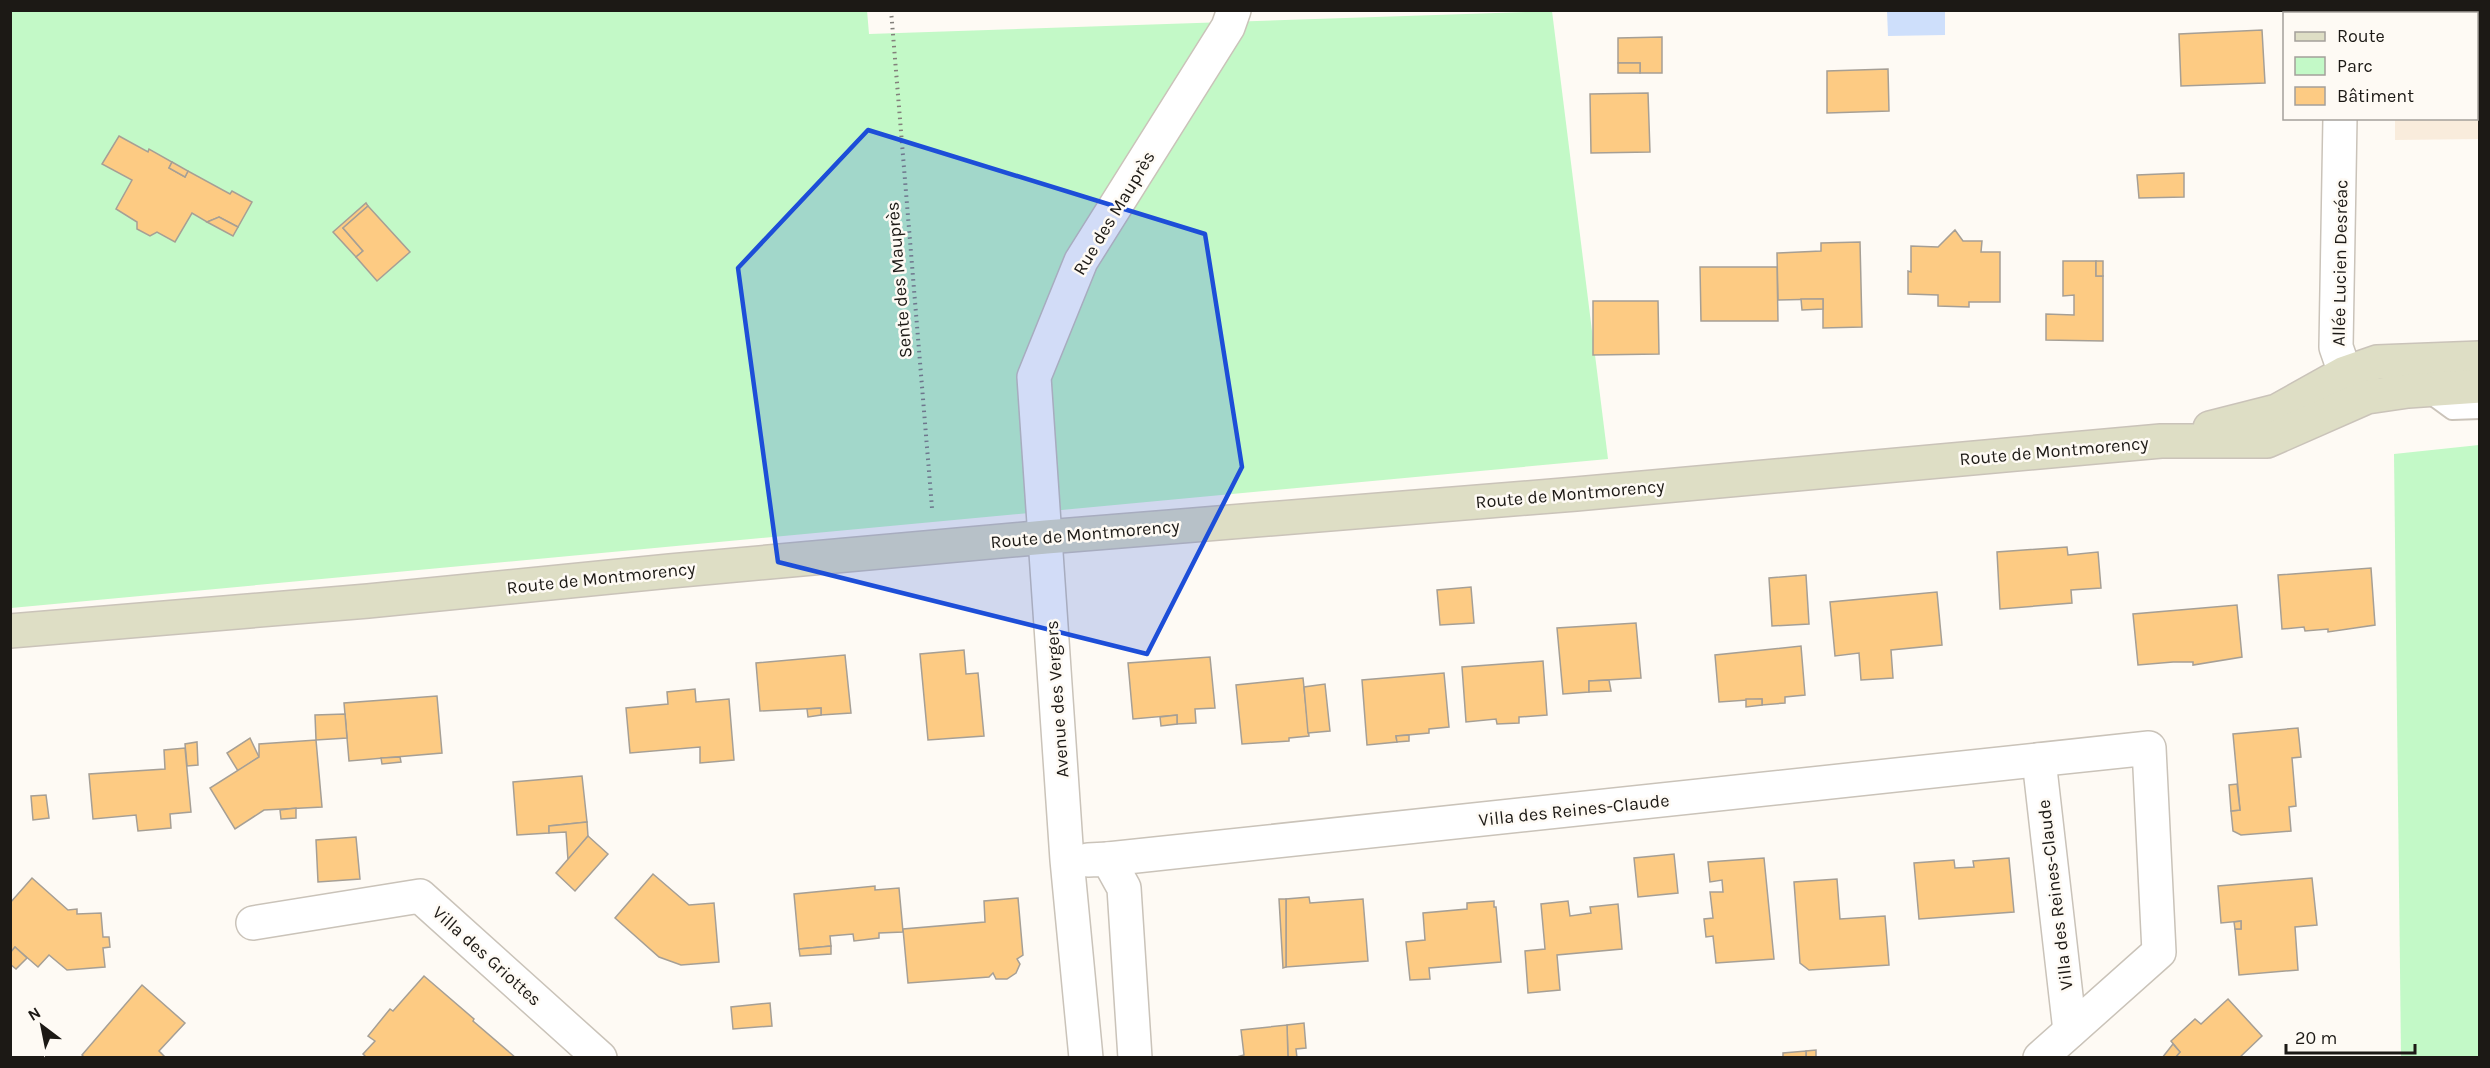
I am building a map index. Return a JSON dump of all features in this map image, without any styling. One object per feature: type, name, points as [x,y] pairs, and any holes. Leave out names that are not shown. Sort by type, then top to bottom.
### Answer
[{"type":"street","name":"Rue des Mauprès","points":[[1046,537],[1034,377],[1082,261],[1227,27],[1234,10]]},
{"type":"street","name":"Allée Lucien Desréac","points":[[2340,120],[2336,347],[2345,373],[2367,397]]},
{"type":"street","name":"Route de Montmorency","points":[[2161,441],[2277,411],[2345,373],[2377,362],[2480,358]]},
{"type":"street","name":"Route de Montmorency","points":[[10,631],[368,601],[1046,537],[1576,494],[2161,441],[2267,441],[2367,397],[2423,389],[2480,386]]},
{"type":"street","name":"Avenue des Vergers","points":[[1046,537],[1067,860],[1086,1058]]},
{"type":"street","name":"Villa des Reines-Claude","points":[[1108,859],[2149,748],[2159,952],[2040,1058]]},
{"type":"street","name":"Villa des Reines-Claude","points":[[2039,760],[2070,1031]]},
{"type":"street","points":[[1067,860],[1108,859],[1124,888],[1128,1057]]},
{"type":"street","name":"Villa des Griottes","points":[[253,923],[420,896],[600,1058]]},
{"type":"lane","points":[[2423,389],[2452,411],[2480,410]]},
{"type":"path","name":"Sente des Mauprès","points":[[891,10],[935,547]]},
{"type":"highlighted area","points":[[868,130],[1205,234],[1242,467],[1147,654],[778,562],[738,268]]},
{"type":"shaded area","points":[[2479,11],[2479,139],[2395,140],[2395,120],[2478,120],[2478,12],[2396,12]]},
{"type":"green space","points":[[867,10],[869,34],[1552,11],[1608,459],[11,608],[11,11]]},
{"type":"green space","points":[[2479,445],[2479,1057],[2401,1057],[2394,454]]},
{"type":"water","points":[[1887,11],[1945,11],[1945,35],[1888,36]]},
{"type":"building","points":[[2438,10],[2480,10],[2480,15],[2478,12],[2438,12]]},
{"type":"building","points":[[2262,30],[2265,83],[2181,86],[2179,34]]},
{"type":"building","points":[[1662,37],[1662,73],[1640,73],[1640,63],[1618,63],[1618,38]]},
{"type":"building","points":[[1618,63],[1640,63],[1640,73],[1618,73]]},
{"type":"building","points":[[1888,69],[1889,111],[1827,113],[1827,71]]},
{"type":"building","points":[[1648,93],[1650,152],[1591,153],[1590,94]]},
{"type":"building","points":[[119,136],[172,162],[169,168],[185,177],[188,171],[230,194],[232,191],[252,202],[238,227],[219,217],[207,222],[192,213],[175,242],[157,232],[150,236],[137,229],[137,222],[116,209],[132,180],[102,164]]},
{"type":"building","points":[[172,162],[188,171],[185,177],[169,168]]},
{"type":"building","points":[[2184,173],[2184,197],[2139,198],[2137,175]]},
{"type":"building","points":[[366,203],[368,206],[343,228],[363,251],[356,257],[333,232]]},
{"type":"building","points":[[368,206],[410,252],[377,281],[356,257],[363,251],[343,228]]},
{"type":"building","points":[[219,217],[238,227],[233,236],[207,222]]},
{"type":"building","points":[[1955,230],[1963,241],[1982,241],[1981,252],[2000,252],[2000,302],[1969,302],[1969,307],[1938,306],[1938,295],[1908,294],[1911,246],[1938,247]]},
{"type":"building","points":[[1860,242],[1862,327],[1823,328],[1823,299],[1778,300],[1777,253],[1821,251],[1821,243]]},
{"type":"building","points":[[2063,261],[2096,261],[2096,276],[2103,276],[2103,341],[2046,340],[2046,314],[2074,315],[2074,295],[2063,296]]},
{"type":"building","points":[[2096,261],[2103,261],[2103,276],[2096,276]]},
{"type":"building","points":[[1700,267],[1777,267],[1778,321],[1701,321]]},
{"type":"building","points":[[1801,299],[1823,299],[1823,309],[1802,310]]},
{"type":"building","points":[[1593,301],[1658,301],[1659,354],[1593,355]]},
{"type":"building","points":[[2067,547],[2068,555],[2098,552],[2101,588],[2071,590],[2072,603],[2000,609],[1997,552]]},
{"type":"building","points":[[2371,568],[2375,625],[2328,632],[2328,629],[2305,631],[2304,627],[2282,629],[2278,575]]},
{"type":"building","points":[[1806,575],[1809,624],[1772,626],[1769,578]]},
{"type":"building","points":[[1471,587],[1474,623],[1440,625],[1437,590]]},
{"type":"building","points":[[1937,592],[1942,645],[1891,650],[1893,678],[1861,680],[1859,653],[1835,656],[1830,602]]},
{"type":"building","points":[[2237,605],[2242,657],[2193,665],[2193,662],[2173,662],[2138,665],[2133,614]]},
{"type":"building","points":[[1636,623],[1641,678],[1589,681],[1589,692],[1563,694],[1557,628]]},
{"type":"building","points":[[1801,646],[1805,695],[1785,697],[1785,703],[1762,705],[1762,699],[1719,702],[1715,655]]},
{"type":"building","points":[[964,650],[966,674],[978,673],[984,736],[928,740],[920,654]]},
{"type":"building","points":[[845,655],[851,713],[821,715],[821,708],[760,711],[756,663]]},
{"type":"building","points":[[1210,657],[1215,708],[1195,709],[1196,723],[1177,724],[1177,715],[1133,719],[1128,663]]},
{"type":"building","points":[[1543,661],[1547,715],[1519,717],[1519,723],[1497,724],[1496,719],[1466,722],[1462,667]]},
{"type":"building","points":[[1444,673],[1449,727],[1429,729],[1429,733],[1396,736],[1397,742],[1367,745],[1362,680]]},
{"type":"building","points":[[1303,678],[1309,736],[1289,738],[1289,741],[1242,744],[1236,685]]},
{"type":"building","points":[[1609,680],[1611,691],[1589,692],[1589,681]]},
{"type":"building","points":[[1325,684],[1330,731],[1308,733],[1304,687]]},
{"type":"building","points":[[695,689],[696,702],[729,699],[734,760],[700,763],[700,747],[630,753],[626,708],[668,704],[667,692]]},
{"type":"building","points":[[437,696],[442,753],[349,761],[344,703]]},
{"type":"building","points":[[1746,699],[1762,699],[1762,705],[1746,707]]},
{"type":"building","points":[[821,708],[821,715],[808,717],[807,709]]},
{"type":"building","points":[[345,714],[347,738],[316,740],[315,715]]},
{"type":"building","points":[[1177,715],[1177,724],[1161,726],[1160,717]]},
{"type":"building","points":[[2298,728],[2301,757],[2292,758],[2296,806],[2289,807],[2291,831],[2241,835],[2233,831],[2231,811],[2240,810],[2233,734]]},
{"type":"building","points":[[1409,735],[1409,741],[1397,742],[1396,736]]},
{"type":"building","points":[[250,738],[259,757],[238,771],[227,753]]},
{"type":"building","points":[[316,740],[322,807],[264,810],[235,829],[210,788],[259,757],[259,744]]},
{"type":"building","points":[[197,742],[198,765],[187,766],[185,744]]},
{"type":"building","points":[[185,748],[191,812],[170,814],[171,828],[138,831],[136,815],[93,819],[89,774],[165,769],[164,750]]},
{"type":"building","points":[[400,757],[401,762],[382,764],[381,758]]},
{"type":"building","points":[[582,776],[587,822],[549,826],[549,833],[517,835],[513,782]]},
{"type":"building","points":[[2237,784],[2240,810],[2231,811],[2229,785]]},
{"type":"building","points":[[46,795],[49,818],[33,820],[31,796]]},
{"type":"building","points":[[296,808],[296,818],[281,819],[280,810]]},
{"type":"building","points":[[587,822],[588,836],[568,860],[566,832],[549,833],[549,826]]},
{"type":"building","points":[[588,836],[608,854],[575,891],[556,873]]},
{"type":"building","points":[[356,837],[360,879],[318,882],[316,840]]},
{"type":"building","points":[[1674,854],[1678,893],[1638,897],[1634,858]]},
{"type":"building","points":[[1764,858],[1774,959],[1716,963],[1713,936],[1706,937],[1704,919],[1713,918],[1710,892],[1723,892],[1722,880],[1710,882],[1708,862]]},
{"type":"building","points":[[2009,858],[2014,912],[1919,919],[1914,863],[1954,860],[1955,868],[1974,867],[1973,861]]},
{"type":"building","points":[[653,874],[689,905],[714,903],[719,962],[681,965],[659,957],[615,918]]},
{"type":"building","points":[[32,878],[68,910],[77,909],[77,914],[101,913],[103,937],[109,937],[110,947],[103,948],[105,967],[67,970],[49,955],[38,967],[15,947],[10,953],[10,903]]},
{"type":"building","points":[[2312,878],[2317,925],[2295,927],[2298,970],[2239,975],[2235,929],[2241,929],[2241,921],[2221,923],[2218,886]]},
{"type":"building","points":[[1837,879],[1840,919],[1885,916],[1889,965],[1809,970],[1800,963],[1794,882]]},
{"type":"building","points":[[875,886],[875,890],[899,888],[903,932],[879,933],[879,938],[854,941],[853,934],[830,936],[831,946],[799,949],[794,894]]},
{"type":"building","points":[[1309,897],[1310,903],[1363,899],[1368,961],[1286,967],[1286,899]]},
{"type":"building","points":[[1018,898],[1023,955],[1017,959],[1020,964],[1016,973],[1007,979],[996,979],[993,973],[989,977],[908,983],[903,929],[985,922],[984,901]]},
{"type":"building","points":[[1279,899],[1286,899],[1286,967],[1283,968]]},
{"type":"building","points":[[1494,901],[1501,962],[1429,968],[1430,979],[1410,980],[1406,942],[1425,940],[1423,913],[1467,909],[1467,903]]},
{"type":"building","points":[[1568,901],[1570,916],[1591,913],[1590,907],[1618,904],[1622,949],[1557,955],[1560,990],[1528,993],[1525,951],[1545,949],[1541,904]]},
{"type":"building","points":[[2241,921],[2241,929],[2235,929],[2234,922]]},
{"type":"building","points":[[831,946],[831,954],[800,956],[799,949]]},
{"type":"building","points":[[15,947],[27,958],[16,969],[10,964],[10,953]]},
{"type":"building","points":[[424,976],[516,1058],[367,1058],[363,1054],[375,1041],[368,1036],[390,1009],[393,1011]]},
{"type":"building","points":[[142,985],[185,1023],[159,1051],[166,1058],[85,1058],[82,1055]]},
{"type":"building","points":[[2228,999],[2262,1036],[2239,1058],[2175,1058],[2180,1052],[2171,1041],[2195,1019],[2201,1024]]},
{"type":"building","points":[[770,1003],[772,1026],[733,1029],[731,1007]]},
{"type":"building","points":[[1304,1023],[1306,1048],[1296,1049],[1297,1058],[1288,1058],[1287,1025]]},
{"type":"building","points":[[1287,1025],[1288,1058],[1233,1058],[1244,1055],[1241,1030]]},
{"type":"building","points":[[2173,1044],[2180,1052],[2175,1058],[2162,1058]]},
{"type":"building","points":[[1816,1050],[1816,1058],[1806,1058],[1806,1051]]},
{"type":"building","points":[[1806,1051],[1806,1058],[1783,1058],[1783,1053]]}]
